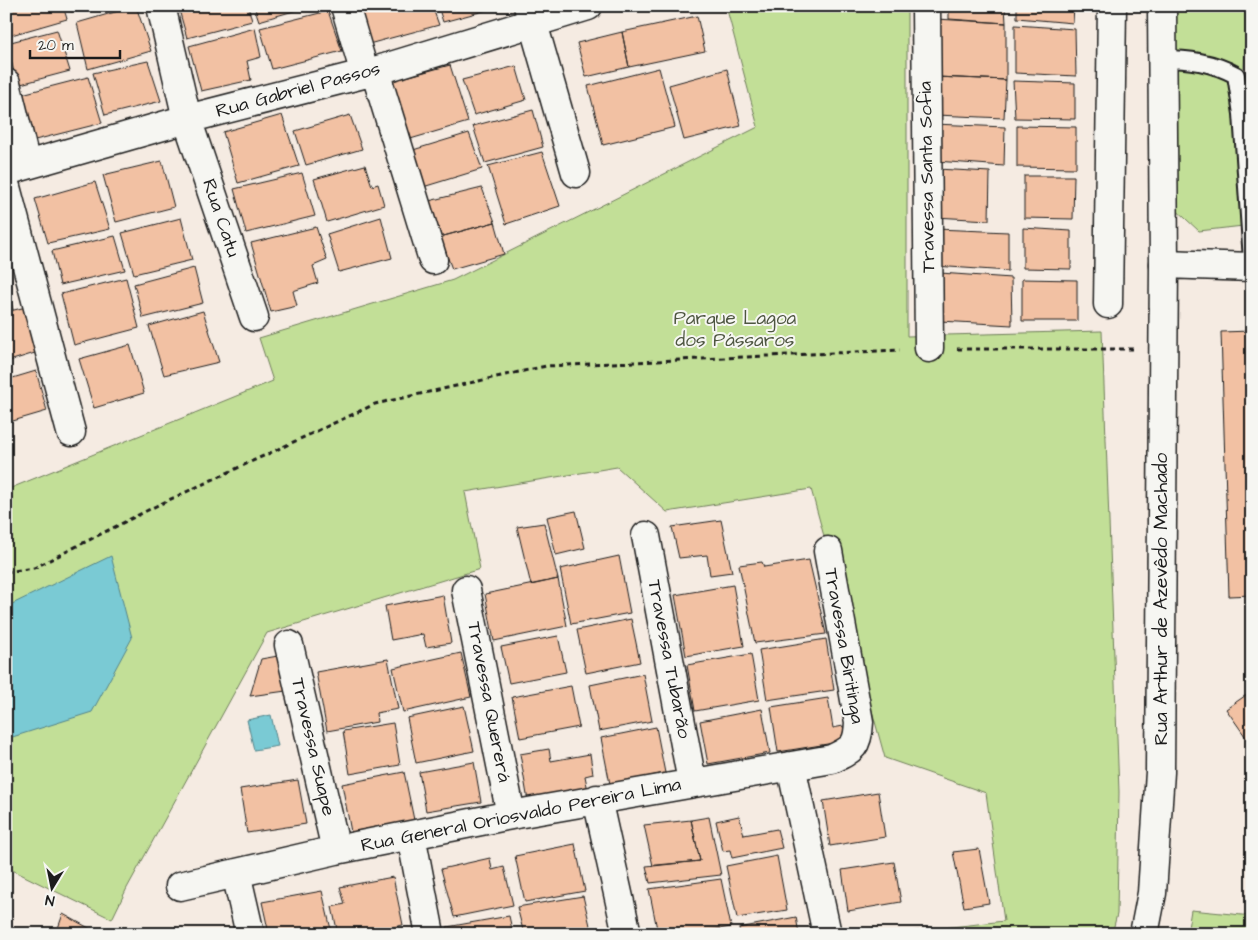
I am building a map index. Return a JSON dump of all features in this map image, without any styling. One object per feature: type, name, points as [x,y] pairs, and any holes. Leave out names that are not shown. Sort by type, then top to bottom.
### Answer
[{"type":"street","name":"Rua Catu","points":[[161,6],[187,119],[254,317]]},
{"type":"street","points":[[345,6],[370,72],[433,260]]},
{"type":"street","name":"Rua Gabriel Passos","points":[[16,167],[187,119],[370,72],[530,14],[588,6]]},
{"type":"street","name":"Travessa Santa Sofia","points":[[926,6],[929,348]]},
{"type":"street","points":[[1108,304],[1112,6]]},
{"type":"street","name":"Rua Arthur de Azevêdo Machado","points":[[1144,934],[1152,893],[1160,772],[1164,264],[1162,6]]},
{"type":"street","points":[[530,14],[576,173]]},
{"type":"street","points":[[6,83],[16,167]]},
{"type":"street","points":[[6,187],[71,432]]},
{"type":"street","points":[[1164,264],[1252,267]]},
{"type":"street","name":"Travessa Tubarão","points":[[646,536],[692,782]]},
{"type":"street","name":"Travessa Biritinga","points":[[828,552],[855,692],[859,740]]},
{"type":"street","name":"Travessa Quererá","points":[[466,590],[511,815]]},
{"type":"street","name":"Travessa Suape","points":[[289,645],[336,850]]},
{"type":"street","name":"Rua General Oriosvaldo Pereira Lima","points":[[180,886],[336,850],[511,815],[832,759],[849,750],[859,740]]},
{"type":"street","points":[[791,766],[827,934]]},
{"type":"street","points":[[597,799],[627,934]]},
{"type":"street","points":[[411,835],[430,934]]},
{"type":"street","points":[[236,873],[250,934]]},
{"type":"lane","points":[[1162,59],[1193,60],[1221,66],[1236,75],[1242,114],[1252,260]]},
{"type":"path","points":[[6,572],[34,568],[156,506],[375,404],[546,366],[929,348],[1163,349]]},
{"type":"green space","name":"Parque Lagoa dos Pássaros","points":[[726,6],[907,6],[907,336],[1102,331],[1119,792],[1117,914],[1112,934],[891,934],[1004,921],[986,793],[885,758],[811,489],[667,512],[617,467],[465,492],[480,569],[267,633],[127,888],[112,919],[6,867],[6,490],[273,381],[259,338],[453,280],[758,127]]},
{"type":"green space","points":[[1170,6],[1252,6],[1252,28],[1246,35],[1242,96],[1252,100],[1252,225],[1199,231],[1172,206]]},
{"type":"green space","points":[[1191,910],[1252,916],[1252,934],[1187,934]]},
{"type":"water","points":[[111,556],[132,638],[92,712],[6,739],[6,607]]},
{"type":"water","points":[[271,715],[278,746],[254,750],[247,720]]},
{"type":"building","points":[[6,6],[63,6],[67,19],[8,36]]},
{"type":"building","points":[[69,6],[90,6],[71,12]]},
{"type":"building","points":[[136,6],[151,51],[88,69],[77,23]]},
{"type":"building","points":[[178,6],[248,6],[252,21],[187,38]]},
{"type":"building","points":[[254,6],[311,6],[259,21]]},
{"type":"building","points":[[353,6],[432,6],[439,25],[365,45]]},
{"type":"building","points":[[438,6],[502,6],[443,22]]},
{"type":"building","points":[[949,6],[1005,6],[1006,23],[949,19]]},
{"type":"building","points":[[1017,6],[1074,6],[1073,23],[1017,18]]},
{"type":"building","points":[[328,11],[342,51],[272,69],[260,28]]},
{"type":"building","points":[[697,16],[705,51],[629,67],[622,32]]},
{"type":"building","points":[[936,19],[1006,23],[1006,80],[936,77]]},
{"type":"building","points":[[1015,25],[1075,29],[1076,76],[1015,73]]},
{"type":"building","points":[[255,28],[261,57],[247,61],[251,80],[201,91],[189,46]]},
{"type":"building","points":[[57,30],[70,71],[17,85],[7,43]]},
{"type":"building","points":[[622,32],[629,67],[586,77],[577,43]]},
{"type":"building","points":[[148,61],[161,101],[105,115],[93,73]]},
{"type":"building","points":[[450,65],[468,122],[407,140],[388,82]]},
{"type":"building","points":[[516,66],[526,100],[474,115],[462,80]]},
{"type":"building","points":[[659,68],[675,127],[603,145],[588,86]]},
{"type":"building","points":[[727,69],[741,126],[684,140],[669,85]]},
{"type":"building","points":[[88,77],[102,123],[35,140],[22,94]]},
{"type":"building","points":[[936,77],[1006,80],[1004,118],[936,115]]},
{"type":"building","points":[[1013,81],[1075,83],[1075,119],[1015,118]]},
{"type":"building","points":[[533,110],[543,147],[485,163],[473,126]]},
{"type":"building","points":[[282,115],[299,166],[238,183],[223,132]]},
{"type":"building","points":[[350,115],[362,149],[306,165],[295,131]]},
{"type":"building","points":[[934,124],[1005,127],[1004,166],[936,161]]},
{"type":"building","points":[[1017,126],[1076,127],[1076,168],[1017,167]]},
{"type":"building","points":[[469,133],[482,169],[423,187],[413,150]]},
{"type":"building","points":[[542,152],[560,206],[506,224],[488,166]]},
{"type":"building","points":[[162,161],[174,207],[116,222],[103,175]]},
{"type":"building","points":[[365,165],[372,186],[378,184],[384,205],[327,222],[314,179]]},
{"type":"building","points":[[937,169],[990,172],[989,220],[935,217]]},
{"type":"building","points":[[302,173],[315,216],[246,233],[234,189]]},
{"type":"building","points":[[1024,176],[1074,176],[1073,219],[1024,218]]},
{"type":"building","points":[[95,182],[110,229],[48,243],[35,199]]},
{"type":"building","points":[[482,188],[495,222],[440,237],[429,201]]},
{"type":"building","points":[[381,217],[392,258],[339,272],[327,234]]},
{"type":"building","points":[[181,218],[192,260],[134,274],[122,233]]},
{"type":"building","points":[[495,222],[504,254],[452,269],[440,237]]},
{"type":"building","points":[[316,227],[327,260],[313,266],[318,283],[293,291],[297,306],[271,312],[251,243]]},
{"type":"building","points":[[1023,228],[1071,231],[1071,269],[1023,268]]},
{"type":"building","points":[[936,229],[1008,232],[1008,271],[935,266]]},
{"type":"building","points":[[115,236],[125,270],[60,285],[52,251]]},
{"type":"building","points":[[194,268],[203,303],[143,318],[134,284]]},
{"type":"building","points":[[940,273],[1011,278],[1012,325],[940,321]]},
{"type":"building","points":[[126,278],[139,328],[74,345],[61,294]]},
{"type":"building","points":[[6,279],[13,310],[6,312]]},
{"type":"building","points":[[1022,279],[1077,280],[1077,321],[1022,321]]},
{"type":"building","points":[[26,307],[38,352],[6,362],[6,312]]},
{"type":"building","points":[[203,311],[219,362],[164,375],[149,326]]},
{"type":"building","points":[[1252,331],[1252,595],[1229,596],[1221,332]]},
{"type":"building","points":[[130,345],[144,393],[94,408],[79,359]]},
{"type":"building","points":[[36,371],[47,411],[6,423],[6,380]]},
{"type":"building","points":[[576,511],[585,548],[556,555],[547,517]]},
{"type":"building","points":[[721,520],[732,572],[710,575],[707,555],[679,558],[672,527]]},
{"type":"building","points":[[544,523],[558,579],[531,585],[517,527]]},
{"type":"building","points":[[619,556],[630,613],[571,624],[560,569]]},
{"type":"building","points":[[809,560],[826,634],[755,643],[739,565],[762,562],[764,567]]},
{"type":"building","points":[[558,579],[567,626],[494,641],[485,594]]},
{"type":"building","points":[[733,585],[744,646],[686,656],[675,595]]},
{"type":"building","points":[[443,595],[451,643],[426,647],[423,634],[391,640],[385,606]]},
{"type":"building","points":[[631,619],[640,662],[586,673],[577,630]]},
{"type":"building","points":[[558,636],[566,672],[509,683],[501,647]]},
{"type":"building","points":[[826,639],[834,690],[767,700],[759,650]]},
{"type":"building","points":[[461,653],[471,697],[403,712],[393,668]]},
{"type":"building","points":[[751,654],[759,700],[695,711],[687,665]]},
{"type":"building","points":[[278,656],[286,691],[250,696],[261,659]]},
{"type":"building","points":[[388,659],[398,709],[376,713],[377,722],[327,731],[316,672]]},
{"type":"building","points":[[643,674],[652,721],[599,731],[590,685]]},
{"type":"building","points":[[571,686],[579,727],[520,738],[512,697]]},
{"type":"building","points":[[1252,691],[1252,746],[1226,709]]},
{"type":"building","points":[[828,698],[833,728],[843,726],[846,741],[778,752],[771,707]]},
{"type":"building","points":[[464,706],[474,751],[416,763],[407,718]]},
{"type":"building","points":[[762,709],[770,753],[708,764],[700,721]]},
{"type":"building","points":[[393,723],[400,765],[350,774],[343,731]]},
{"type":"building","points":[[656,727],[665,773],[610,784],[601,738]]},
{"type":"building","points":[[549,749],[551,761],[590,754],[593,774],[585,776],[588,791],[528,801],[520,754]]},
{"type":"building","points":[[474,762],[481,802],[426,811],[419,772]]},
{"type":"building","points":[[404,772],[414,820],[351,832],[342,784]]},
{"type":"building","points":[[298,780],[306,824],[247,833],[240,789]]},
{"type":"building","points":[[878,792],[885,837],[830,846],[823,801]]},
{"type":"building","points":[[739,816],[744,835],[777,829],[782,848],[732,858],[730,850],[723,851],[716,821]]},
{"type":"building","points":[[709,817],[721,875],[650,883],[646,866],[700,861],[691,820]]},
{"type":"building","points":[[691,820],[700,861],[653,866],[644,825]]},
{"type":"building","points":[[575,844],[585,891],[525,902],[515,856]]},
{"type":"building","points":[[979,849],[989,903],[964,907],[953,852]]},
{"type":"building","points":[[777,856],[787,910],[737,918],[726,866]]},
{"type":"building","points":[[490,858],[492,870],[504,867],[513,905],[454,917],[441,869]]},
{"type":"building","points":[[894,862],[901,902],[848,911],[842,870]]},
{"type":"building","points":[[393,877],[403,925],[362,934],[338,934],[332,907],[345,904],[340,887]]},
{"type":"building","points":[[721,879],[731,927],[688,934],[658,934],[649,889]]},
{"type":"building","points":[[322,891],[332,934],[269,934],[262,902]]},
{"type":"building","points":[[583,896],[592,934],[524,934],[517,907]]},
{"type":"building","points":[[63,914],[100,934],[56,934]]},
{"type":"building","points":[[509,916],[513,934],[448,934],[447,927]]},
{"type":"building","points":[[796,917],[799,934],[740,934],[739,928]]}]
